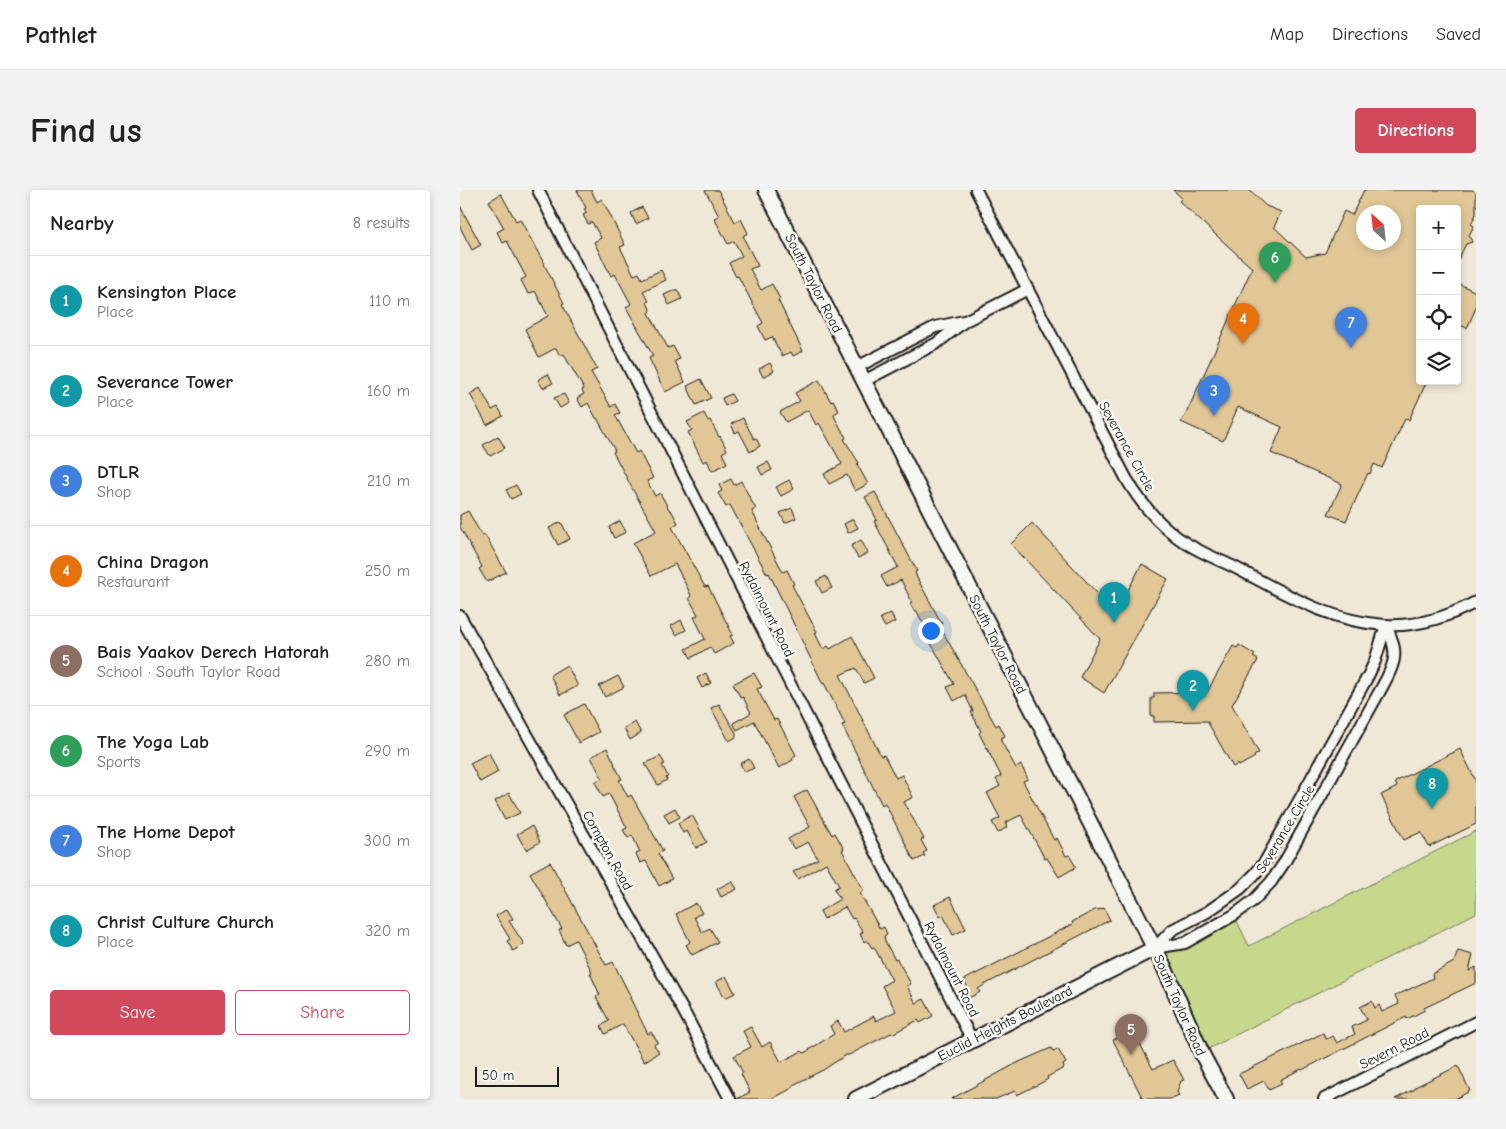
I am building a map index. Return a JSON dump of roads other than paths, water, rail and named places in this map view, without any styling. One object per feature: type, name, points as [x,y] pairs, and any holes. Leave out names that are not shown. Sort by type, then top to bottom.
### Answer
[{"type":"main road","name":"South Taylor Road","points":[[766,190],[1155,948],[1174,986],[1203,1056],[1226,1099]]},
{"type":"main road","name":"Euclid Heights Boulevard","points":[[856,1099],[1155,948]]},
{"type":"street","name":"Rydalmount Road","points":[[538,190],[972,1040]]},
{"type":"street","name":"Severance Circle","points":[[976,190],[1130,485],[1160,524],[1179,539],[1199,550],[1312,607],[1335,616],[1360,622],[1386,625],[1407,624],[1432,620],[1476,602]]},
{"type":"street","points":[[864,381],[937,344],[965,321],[1028,289]]},
{"type":"street","points":[[857,367],[935,327],[965,321]]},
{"type":"street","name":"Compton Road","points":[[460,616],[679,1003],[730,1099]]},
{"type":"street","name":"Severance Circle","points":[[1155,948],[1172,930],[1215,907],[1240,889],[1266,860],[1368,676],[1375,661],[1386,625]]},
{"type":"street","name":"Severance Circle","points":[[1155,948],[1185,943],[1234,916],[1254,900],[1275,876],[1300,836],[1390,671],[1394,657],[1392,639],[1386,625]]},
{"type":"street","name":"Severn Road","points":[[1324,1099],[1476,1022]]},
{"type":"place","name":"The Yoga Lab","points":[[1275,283]]},
{"type":"place","name":"China Dragon","points":[[1243,344]]},
{"type":"place","name":"The Home Depot","points":[[1351,348]]},
{"type":"place","name":"DTLR","points":[[1214,416]]},
{"type":"place","name":"Kensington Place","points":[[1114,623]]},
{"type":"place","name":"Severance Tower","points":[[1193,711]]},
{"type":"place","name":"Christ Culture Church","points":[[1432,809]]},
{"type":"place","name":"Bais Yaakov Derech Hatorah","points":[[1131,1055]]}]
